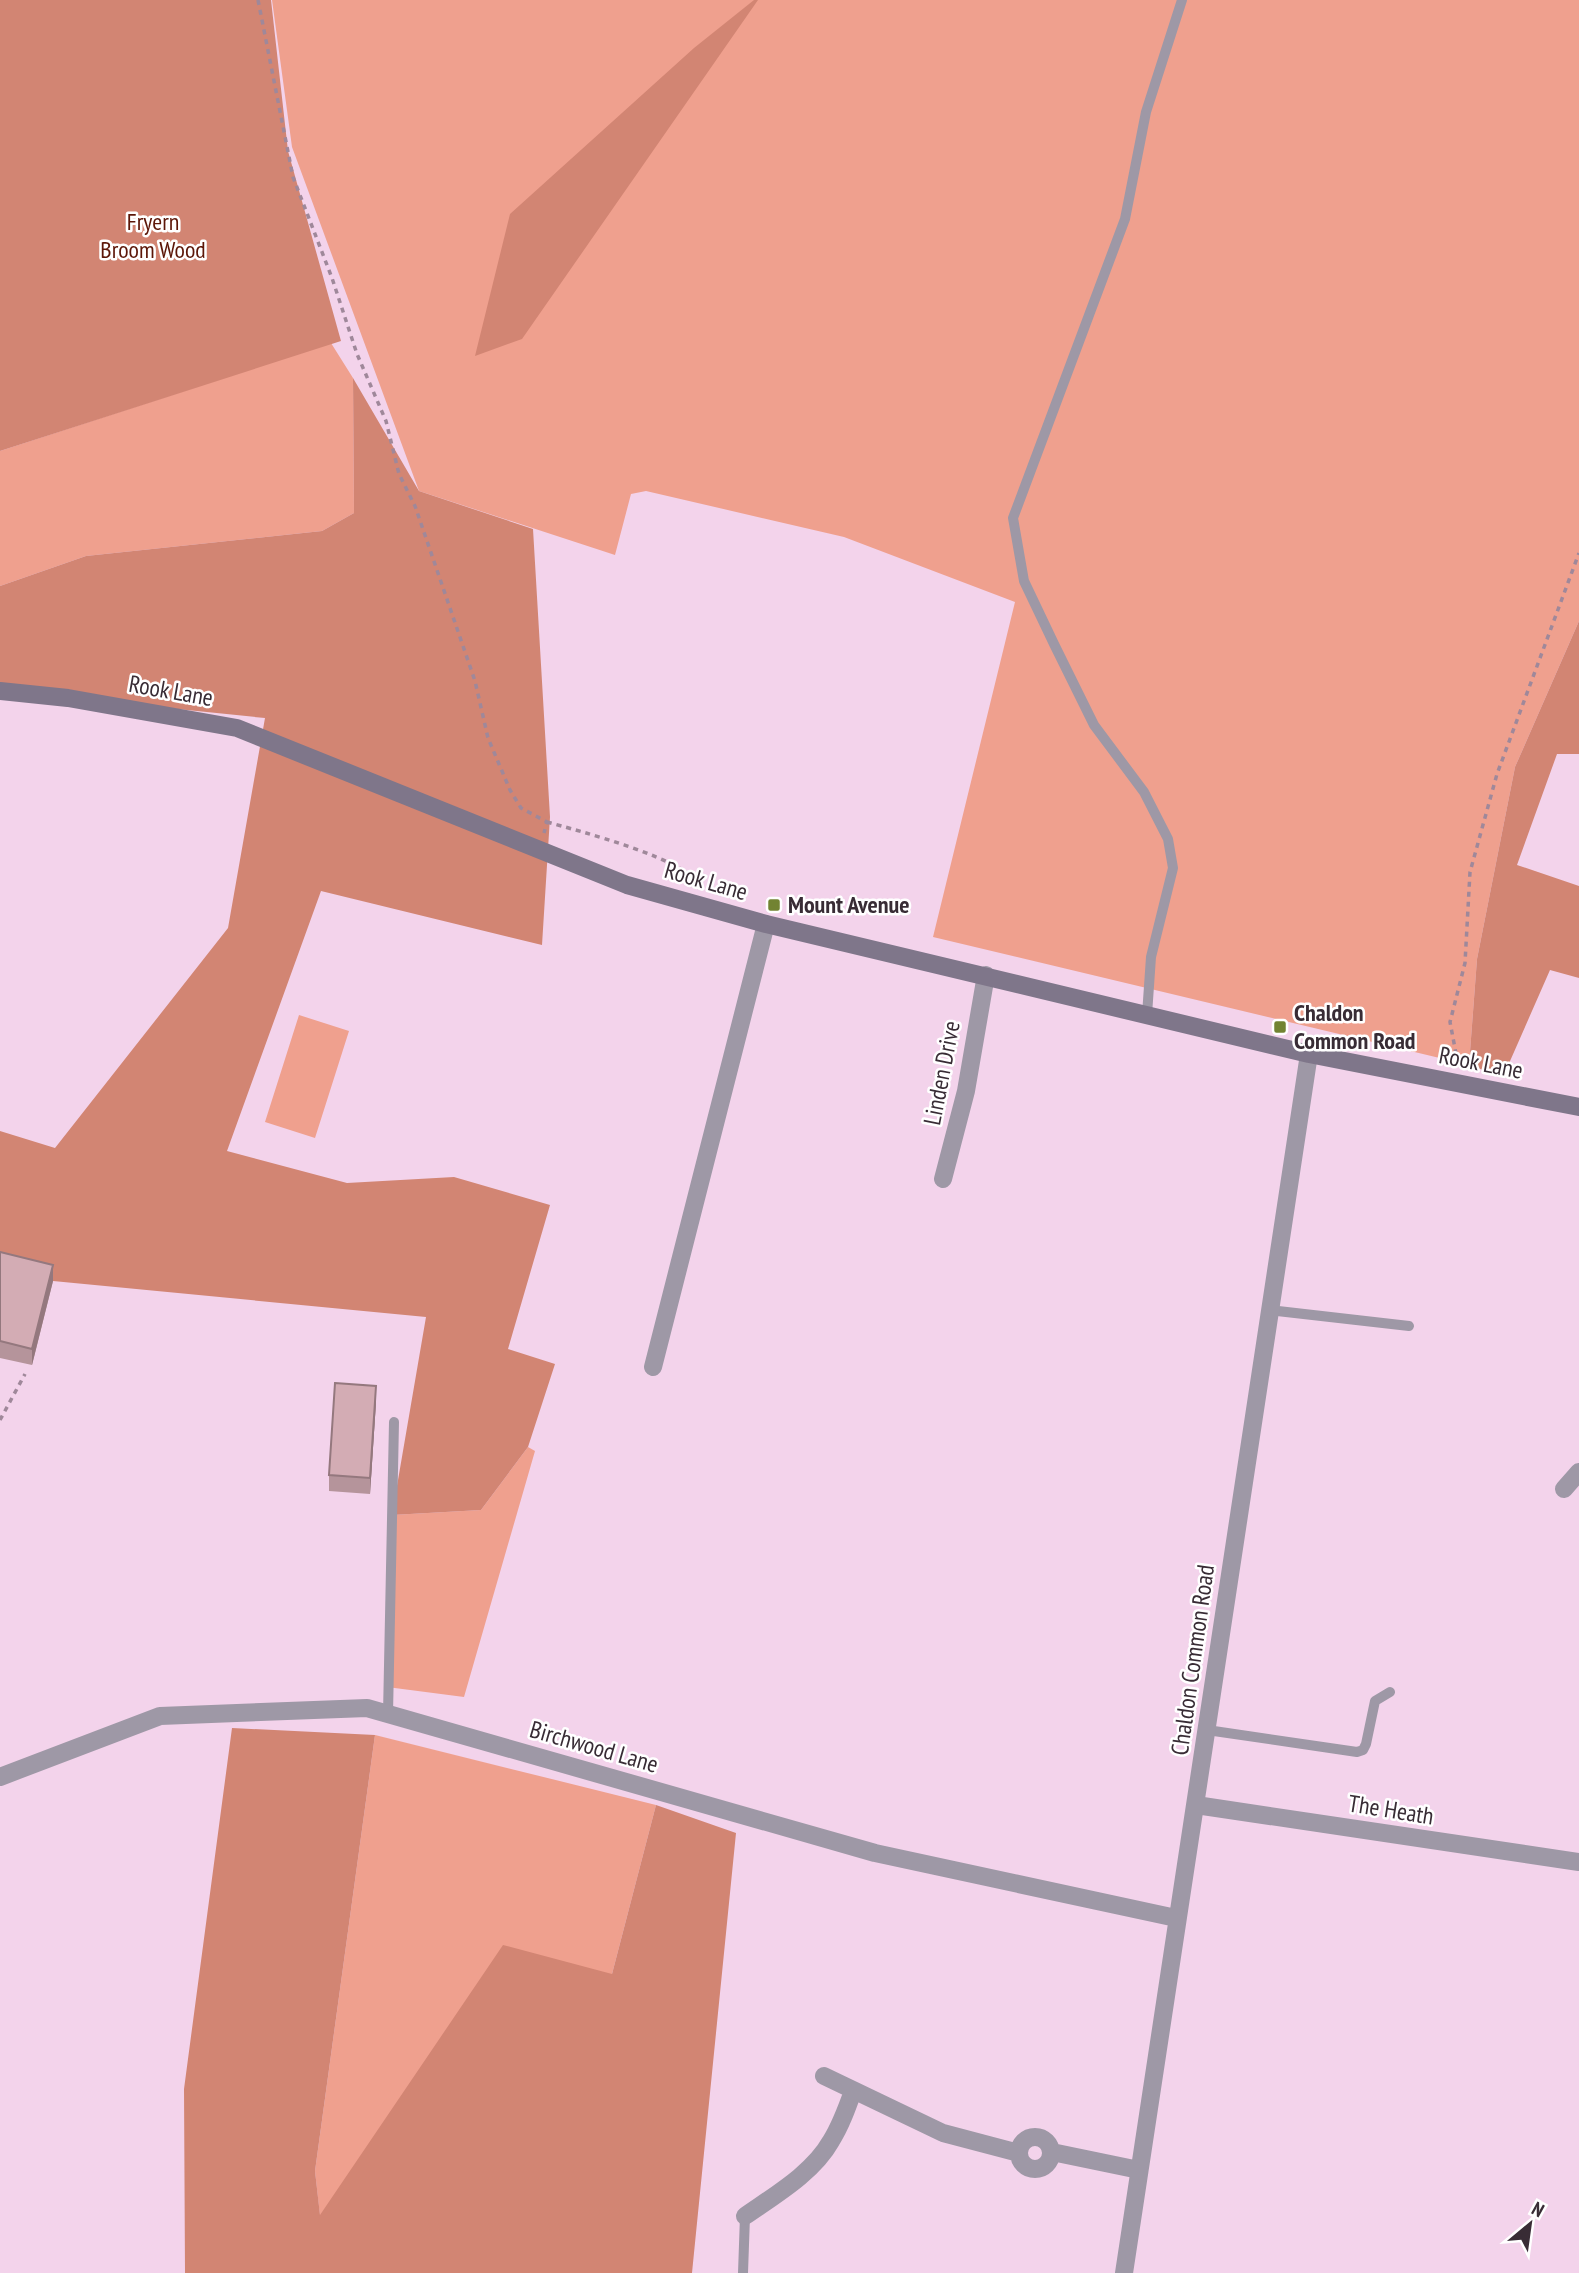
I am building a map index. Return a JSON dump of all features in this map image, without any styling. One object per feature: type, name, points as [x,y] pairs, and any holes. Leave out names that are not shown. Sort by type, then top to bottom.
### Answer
[{"type":"main road","name":"Rook Lane","points":[[0,691],[68,698],[237,728],[627,885],[765,923],[1309,1054],[1579,1107]]},
{"type":"street","points":[[653,1367],[765,923]]},
{"type":"street","name":"Linden Drive","points":[[943,1180],[966,1091],[986,975]]},
{"type":"street","name":"Chaldon Common Road","points":[[1124,2273],[1309,1054]]},
{"type":"street","points":[[1564,1489],[1579,1472]]},
{"type":"street","name":"Birchwood Lane","points":[[0,1777],[160,1717],[368,1708],[875,1853],[1177,1918]]},
{"type":"street","name":"The Heath","points":[[1196,1805],[1579,1862]]},
{"type":"street","points":[[824,2076],[943,2133],[1019,2153],[1023,2142],[1037,2137],[1049,2144],[1052,2152],[1139,2170]]},
{"type":"street","points":[[745,2216],[808,2168],[830,2143],[853,2091]]},
{"type":"lane","points":[[1147,1015],[1151,957],[1173,868],[1168,839],[1144,792],[1094,725],[1024,581],[1013,518],[1125,219],[1146,112],[1182,0]]},
{"type":"lane","points":[[1269,1310],[1409,1326]]},
{"type":"lane","points":[[388,1714],[394,1422]]},
{"type":"lane","points":[[1207,1730],[1357,1752],[1363,1750],[1366,1744],[1374,1701],[1390,1692]]},
{"type":"lane","points":[[743,2273],[745,2216]]},
{"type":"path","points":[[258,0],[293,177],[332,278],[357,354],[386,421],[399,474],[415,506],[475,681],[488,738],[510,790],[521,808],[547,822],[624,845],[685,869],[698,882],[703,906]]},
{"type":"path","points":[[1453,1083],[1458,1059],[1450,1022],[1465,963],[1470,872],[1497,774],[1579,553]]},
{"type":"path","points":[[541,849],[547,822]]},
{"type":"path","points":[[0,1420],[25,1374]]},
{"type":"shaded area","points":[[272,0],[1579,0],[1579,621],[1515,767],[1477,959],[1469,1065],[933,937],[1015,602],[844,537],[646,491],[631,494],[615,555],[419,491],[292,147]]},
{"type":"shaded area","points":[[331,343],[353,378],[354,513],[322,531],[86,556],[0,586],[0,451]]},
{"type":"shaded area","points":[[299,1015],[349,1031],[315,1138],[265,1122]]},
{"type":"shaded area","points":[[528,1447],[535,1451],[464,1697],[387,1687],[392,1515],[481,1510]]},
{"type":"shaded area","points":[[375,1735],[656,1805],[612,1974],[320,2216],[315,2171]]},
{"type":"green space","name":"Fryern Broom Wood","points":[[0,0],[271,0],[288,151],[341,341],[0,451]]},
{"type":"green space","points":[[754,0],[758,0],[522,339],[475,356],[510,214],[694,48]]},
{"type":"green space","points":[[353,378],[419,491],[533,529],[550,817],[542,945],[321,891],[227,1151],[347,1183],[454,1177],[550,1205],[508,1349],[555,1364],[528,1447],[481,1510],[392,1515],[426,1317],[53,1281],[0,1268],[0,1131],[55,1148],[228,928],[265,718],[0,691],[0,586],[86,556],[322,531],[354,513]]},
{"type":"green space","points":[[1579,621],[1579,754],[1557,754],[1517,865],[1579,886],[1579,978],[1550,970],[1503,1077],[1469,1065],[1477,959],[1515,767]]},
{"type":"green space","points":[[232,1728],[375,1735],[315,2171],[320,2215],[503,1945],[612,1974],[656,1805],[736,1833],[692,2273],[185,2273],[184,2089]]},
{"type":"building","points":[[0,1252],[53,1265],[32,1349],[0,1341]]},
{"type":"building","points":[[335,1383],[376,1386],[370,1478],[329,1475]]},
{"type":"place","name":"Mount Avenue","points":[[774,905]]},
{"type":"place","name":"Chaldon Common Road","points":[[1280,1027]]}]
